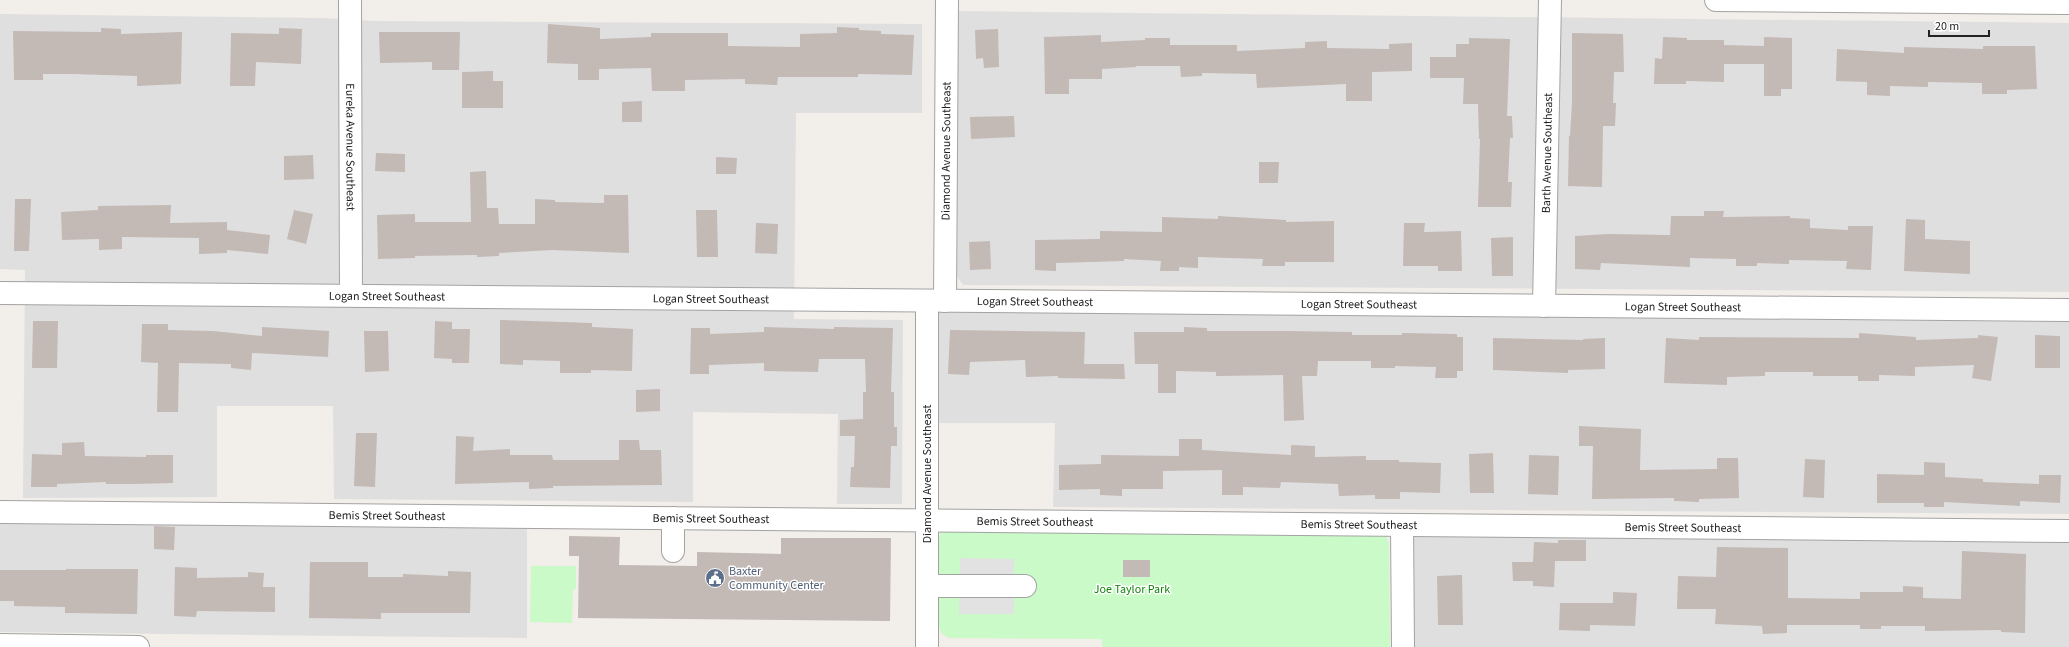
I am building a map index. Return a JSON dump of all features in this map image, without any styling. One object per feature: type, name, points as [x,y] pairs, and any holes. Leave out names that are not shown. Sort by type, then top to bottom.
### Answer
[{"type":"street","name":"Eureka Avenue Southeast","points":[[350,0],[351,295]]},
{"type":"street","name":"Diamond Avenue Southeast","points":[[927,647],[927,520],[947,0]]},
{"type":"street","name":"Barth Avenue Southeast","points":[[1544,306],[1550,0]]},
{"type":"street","points":[[1716,0],[2069,3]]},
{"type":"street","name":"Logan Street Southeast","points":[[0,293],[2069,310]]},
{"type":"street","name":"Bemis Street Southeast","points":[[0,512],[2069,531]]},
{"type":"street","points":[[673,518],[673,551]]},
{"type":"street","points":[[1402,525],[1403,647]]},
{"type":"street","points":[[927,586],[1025,586]]},
{"type":"street","points":[[0,646],[138,647]]},
{"type":"shaded area","points":[[958,11],[2069,23],[2069,292],[963,285],[954,273]]},
{"type":"shaded area","points":[[0,14],[322,18],[374,21],[922,24],[922,113],[796,113],[794,319],[903,320],[902,504],[837,504],[838,414],[693,412],[693,502],[334,499],[333,406],[217,406],[217,497],[23,498],[25,270],[0,269]]},
{"type":"shaded area","points":[[937,311],[2069,322],[2069,514],[1053,507],[1055,423],[938,423]]},
{"type":"shaded area","points":[[0,518],[527,524],[527,638],[0,632]]},
{"type":"shaded area","points":[[1410,533],[2069,542],[2069,647],[1412,647]]},
{"type":"shaded area","points":[[960,558],[1014,559],[1014,614],[959,614]]},
{"type":"green space","name":"Joe Taylor Park","points":[[946,529],[1380,533],[1386,537],[1389,543],[1390,647],[1102,647],[1102,639],[949,638],[942,634],[939,627],[939,537],[941,532]]},
{"type":"green space","points":[[531,566],[576,566],[576,589],[573,589],[572,623],[530,622]]},
{"type":"building","points":[[548,24],[600,28],[600,39],[651,37],[651,33],[728,33],[728,46],[800,47],[800,34],[837,33],[837,27],[881,31],[881,34],[914,35],[912,75],[858,74],[858,77],[778,77],[777,85],[745,84],[745,79],[685,80],[685,91],[652,91],[651,68],[599,69],[599,80],[578,80],[578,64],[547,63]]},
{"type":"building","points":[[101,28],[121,29],[121,34],[182,32],[181,84],[137,86],[137,76],[73,74],[43,74],[43,80],[14,80],[13,31],[101,32]]},
{"type":"building","points":[[279,28],[302,29],[301,64],[256,62],[255,86],[230,86],[231,33],[279,34]]},
{"type":"building","points":[[998,29],[999,67],[984,68],[983,58],[976,59],[975,30]]},
{"type":"building","points":[[379,32],[460,32],[459,70],[432,70],[432,62],[380,63]]},
{"type":"building","points":[[1572,33],[1623,34],[1624,72],[1614,72],[1613,103],[1616,103],[1615,126],[1603,126],[1602,187],[1568,186],[1569,136],[1572,103]]},
{"type":"building","points":[[1101,35],[1101,42],[1145,40],[1145,38],[1170,38],[1170,45],[1237,45],[1237,51],[1305,48],[1305,42],[1327,41],[1327,48],[1389,49],[1389,44],[1412,43],[1412,71],[1372,72],[1372,101],[1346,101],[1346,84],[1257,88],[1256,74],[1202,73],[1202,76],[1181,77],[1180,66],[1136,66],[1102,69],[1102,79],[1069,79],[1069,94],[1045,94],[1044,37]]},
{"type":"building","points":[[1663,37],[1687,38],[1687,40],[1724,40],[1724,45],[1764,46],[1764,37],[1792,38],[1792,89],[1781,89],[1781,96],[1764,96],[1764,64],[1724,64],[1724,82],[1686,81],[1686,84],[1654,84],[1655,58],[1662,59]]},
{"type":"building","points":[[1469,38],[1510,39],[1507,116],[1512,116],[1513,138],[1510,138],[1508,182],[1512,182],[1511,207],[1478,207],[1480,139],[1478,104],[1463,104],[1464,78],[1430,78],[1430,57],[1456,57],[1456,44],[1469,44]]},
{"type":"building","points":[[1983,46],[2035,46],[2037,89],[2007,90],[2007,94],[1982,94],[1982,83],[1928,82],[1928,87],[1890,86],[1890,96],[1867,95],[1867,82],[1836,81],[1837,49],[1904,53],[1904,47],[1983,49]]},
{"type":"building","points":[[493,71],[493,81],[503,81],[503,108],[462,108],[462,72]]},
{"type":"building","points":[[642,101],[642,122],[622,122],[622,102]]},
{"type":"building","points":[[1014,116],[1015,137],[971,139],[970,117]]},
{"type":"building","points":[[376,153],[405,154],[405,172],[375,171]]},
{"type":"building","points":[[313,155],[314,179],[284,180],[284,156]]},
{"type":"building","points":[[716,157],[737,158],[736,174],[716,174]]},
{"type":"building","points":[[1259,162],[1279,162],[1278,183],[1259,183]]},
{"type":"building","points":[[486,171],[487,208],[498,208],[499,224],[535,224],[535,199],[555,200],[555,202],[604,203],[604,195],[628,195],[629,253],[552,250],[499,253],[499,256],[415,256],[415,258],[378,259],[377,215],[415,214],[415,222],[471,222],[470,172]]},
{"type":"building","points":[[15,199],[31,199],[29,251],[14,251]]},
{"type":"building","points":[[171,205],[170,223],[227,222],[227,230],[270,235],[268,254],[227,250],[227,253],[199,254],[199,238],[122,237],[122,249],[99,250],[99,239],[62,240],[61,212],[98,210],[98,206]]},
{"type":"building","points":[[294,210],[313,214],[306,244],[287,239]]},
{"type":"building","points":[[696,210],[717,210],[718,257],[697,257]]},
{"type":"building","points":[[1704,211],[1724,211],[1723,217],[1790,216],[1790,218],[1810,219],[1810,228],[1848,230],[1848,226],[1873,226],[1871,270],[1846,269],[1847,261],[1789,260],[1789,264],[1757,263],[1757,266],[1736,266],[1736,259],[1690,258],[1690,267],[1601,263],[1600,270],[1575,269],[1575,236],[1608,234],[1670,235],[1671,216],[1704,216]]},
{"type":"building","points":[[1218,216],[1286,220],[1286,222],[1334,221],[1334,262],[1285,262],[1285,266],[1262,266],[1263,259],[1198,257],[1198,268],[1179,267],[1179,271],[1160,271],[1161,261],[1124,259],[1124,261],[1056,263],[1056,271],[1035,270],[1035,240],[1100,239],[1100,231],[1162,232],[1162,217],[1218,219]]},
{"type":"building","points":[[1906,219],[1925,220],[1925,239],[1970,241],[1970,274],[1904,271]]},
{"type":"building","points":[[756,223],[778,224],[777,254],[755,253]]},
{"type":"building","points":[[1404,223],[1425,223],[1424,232],[1461,231],[1462,271],[1438,271],[1438,266],[1403,266]]},
{"type":"building","points":[[1513,237],[1513,276],[1492,276],[1491,238]]},
{"type":"building","points":[[990,241],[991,269],[970,270],[969,242]]},
{"type":"building","points":[[500,320],[592,323],[592,327],[633,329],[632,371],[591,370],[591,373],[560,373],[560,361],[523,360],[523,365],[500,364]]},
{"type":"building","points":[[33,321],[58,321],[57,368],[32,368]]},
{"type":"building","points":[[435,321],[452,322],[452,329],[470,329],[469,363],[452,363],[452,359],[434,358]]},
{"type":"building","points":[[142,324],[168,324],[168,330],[213,331],[262,336],[262,327],[329,331],[328,357],[252,353],[251,370],[231,368],[231,364],[179,363],[178,412],[157,412],[158,363],[141,362]]},
{"type":"building","points":[[764,327],[834,329],[834,327],[893,328],[891,392],[894,392],[894,427],[897,427],[897,446],[891,446],[890,488],[850,487],[851,467],[854,467],[855,436],[840,436],[840,420],[863,419],[863,392],[866,392],[865,359],[819,359],[818,372],[764,371],[764,363],[709,365],[709,374],[690,374],[691,328],[710,328],[710,334],[764,332]]},
{"type":"building","points":[[1184,327],[1207,328],[1207,331],[1352,332],[1352,335],[1402,335],[1402,333],[1457,334],[1457,337],[1463,337],[1463,371],[1457,371],[1457,378],[1435,378],[1436,367],[1395,366],[1395,368],[1371,368],[1371,361],[1318,361],[1317,376],[1302,376],[1304,420],[1284,421],[1283,375],[1216,376],[1216,372],[1176,371],[1176,393],[1158,393],[1158,364],[1135,364],[1134,332],[1184,332]]},
{"type":"building","points":[[950,330],[1085,332],[1084,364],[1124,364],[1125,379],[1058,378],[1058,376],[1026,377],[1025,360],[970,362],[969,375],[948,374]]},
{"type":"building","points":[[364,331],[388,331],[389,371],[365,372]]},
{"type":"building","points":[[1859,333],[1916,337],[1916,340],[1978,338],[1978,335],[1998,337],[1991,381],[1972,378],[1974,365],[1915,367],[1915,376],[1879,375],[1879,381],[1858,381],[1858,376],[1813,376],[1813,372],[1765,372],[1765,376],[1727,377],[1727,385],[1664,383],[1666,338],[1699,340],[1699,337],[1859,338]]},
{"type":"building","points":[[2035,335],[2060,336],[2060,368],[2035,368]]},
{"type":"building","points":[[1493,338],[1583,340],[1605,338],[1605,369],[1568,370],[1568,373],[1493,370]]},
{"type":"building","points":[[660,389],[660,411],[636,412],[636,390]]},
{"type":"building","points":[[1579,426],[1641,429],[1640,470],[1717,469],[1717,458],[1738,458],[1739,498],[1699,499],[1699,502],[1674,501],[1674,498],[1592,499],[1593,446],[1579,446]]},
{"type":"building","points":[[356,433],[377,433],[375,487],[354,486]]},
{"type":"building","points":[[456,436],[474,437],[473,451],[510,449],[510,455],[552,455],[553,460],[619,460],[619,440],[639,440],[640,450],[661,450],[662,485],[553,486],[553,488],[529,489],[529,482],[455,484]]},
{"type":"building","points":[[1179,439],[1202,439],[1202,450],[1291,455],[1291,445],[1315,446],[1315,457],[1366,456],[1366,460],[1399,460],[1399,462],[1441,463],[1440,493],[1400,492],[1400,499],[1375,499],[1375,495],[1339,496],[1338,484],[1281,482],[1280,488],[1243,487],[1243,495],[1222,495],[1222,470],[1163,471],[1163,489],[1122,489],[1122,496],[1100,495],[1100,489],[1059,490],[1059,465],[1101,464],[1101,455],[1179,456]]},
{"type":"building","points":[[84,442],[85,456],[146,457],[146,455],[173,455],[173,483],[106,484],[106,482],[57,484],[57,487],[31,487],[32,454],[62,455],[62,443]]},
{"type":"building","points":[[1493,453],[1494,493],[1470,493],[1469,454]]},
{"type":"building","points":[[1529,455],[1559,456],[1558,495],[1528,494]]},
{"type":"building","points":[[1805,459],[1825,460],[1824,498],[1803,497]]},
{"type":"building","points":[[1924,462],[1945,463],[1945,477],[1983,479],[1983,482],[2039,484],[2039,475],[2061,475],[2060,503],[2020,501],[2020,506],[1944,502],[1944,507],[1924,507],[1924,503],[1877,503],[1877,474],[1924,475]]},
{"type":"building","points":[[154,526],[175,527],[174,550],[154,549]]},
{"type":"building","points":[[569,536],[620,537],[619,565],[697,566],[697,552],[781,554],[781,538],[891,538],[890,621],[578,618],[579,556],[569,556]]},
{"type":"building","points":[[1558,540],[1586,540],[1586,561],[1555,561],[1554,587],[1533,586],[1533,581],[1513,581],[1512,562],[1533,562],[1534,542],[1558,543]]},
{"type":"building","points":[[1717,547],[1788,548],[1788,598],[1860,599],[1860,592],[1903,592],[1903,586],[1923,587],[1923,598],[1961,599],[1962,551],[2026,554],[2025,633],[2001,632],[2001,630],[1925,631],[1925,626],[1881,626],[1881,629],[1860,629],[1860,625],[1787,625],[1787,633],[1763,634],[1762,626],[1715,624],[1716,609],[1677,609],[1678,576],[1716,577]]},
{"type":"building","points":[[1123,560],[1150,560],[1150,577],[1123,577]]},
{"type":"building","points":[[310,562],[368,562],[368,577],[403,577],[403,574],[448,576],[448,571],[471,572],[470,613],[381,613],[381,619],[309,618]]},
{"type":"building","points":[[175,567],[197,568],[197,578],[248,577],[248,572],[264,573],[263,587],[275,587],[275,612],[197,611],[196,617],[174,616]]},
{"type":"building","points":[[138,569],[137,614],[65,613],[65,607],[14,606],[14,601],[0,601],[0,570]]},
{"type":"building","points":[[1462,575],[1463,625],[1438,625],[1437,576]]},
{"type":"building","points":[[1613,592],[1637,593],[1635,626],[1590,625],[1590,631],[1559,630],[1560,603],[1613,603]]},
{"type":"place","name":"Baxter Community Center","points":[[715,578]]}]
